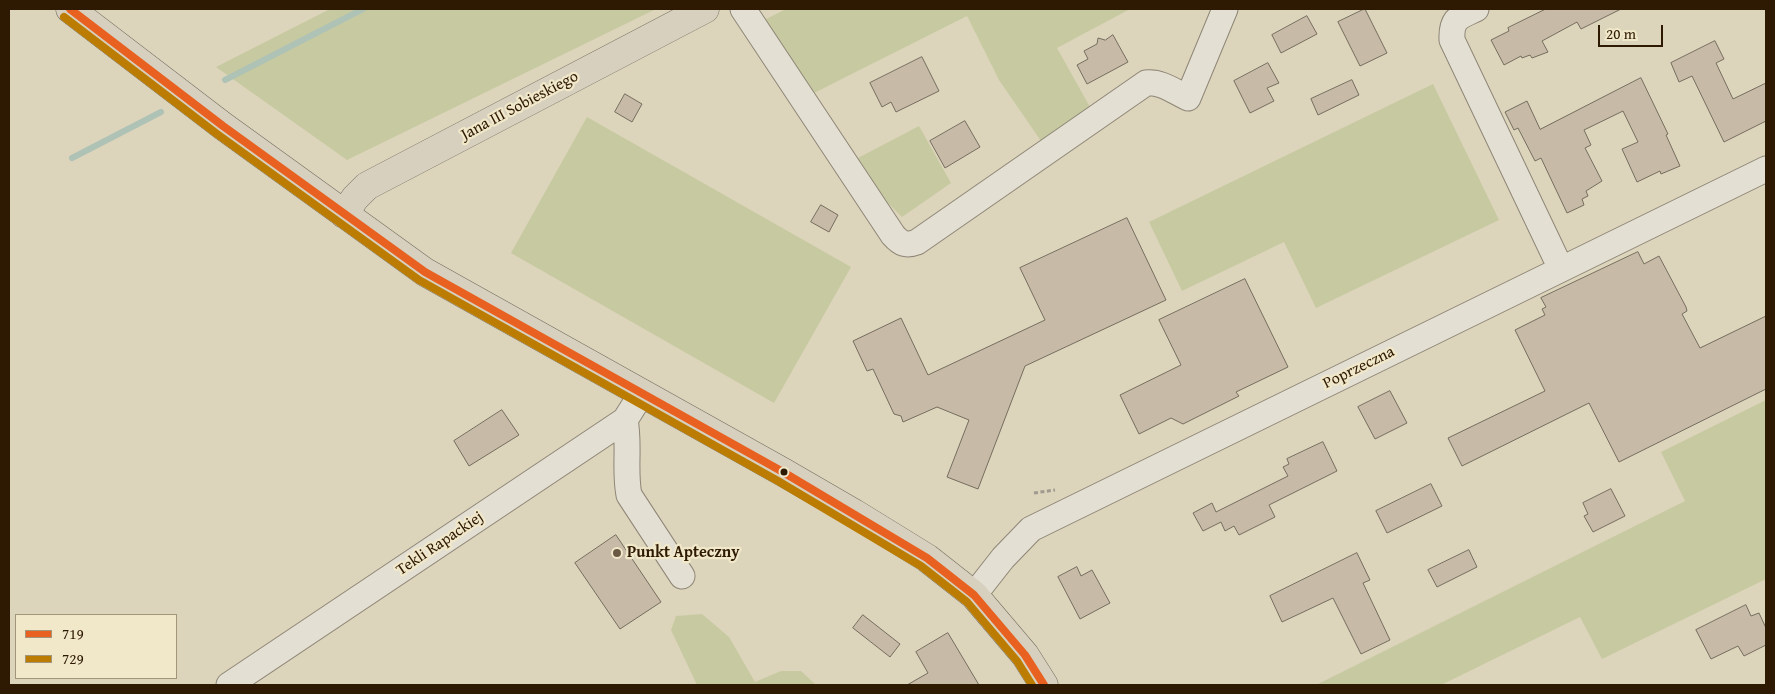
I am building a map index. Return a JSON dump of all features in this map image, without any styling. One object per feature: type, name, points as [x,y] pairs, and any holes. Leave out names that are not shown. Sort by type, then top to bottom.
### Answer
[{"type":"main road","points":[[70,9],[223,126],[425,272],[854,512],[927,558],[974,595],[1025,655],[1044,685]]},
{"type":"main road","name":"Jana III Sobieskiego","points":[[344,214],[355,198],[367,186],[705,9]]},
{"type":"street","points":[[743,9],[893,235],[898,241],[910,244],[926,236],[1146,83],[1153,82],[1159,84],[1188,98],[1225,9]]},
{"type":"street","points":[[1476,9],[1457,18],[1452,24],[1452,40],[1561,269]]},
{"type":"street","name":"Poprzeczna","points":[[974,595],[1003,558],[1031,529],[1766,169]]},
{"type":"street","name":"Tekli Rapackiej","points":[[229,685],[625,420],[642,393]]},
{"type":"street","points":[[625,420],[628,434],[626,481],[629,495],[682,576]]},
{"type":"green space","points":[[330,9],[656,9],[347,160],[216,67]]},
{"type":"green space","points":[[786,9],[1130,9],[1057,48],[1090,107],[1041,141],[999,80],[967,16],[814,93],[768,26],[766,19]]},
{"type":"green space","points":[[1433,84],[1499,220],[1316,308],[1284,242],[1182,291],[1149,222]]},
{"type":"green space","points":[[587,117],[851,267],[774,403],[511,253]]},
{"type":"green space","points":[[919,126],[951,183],[902,217],[887,202],[858,158]]},
{"type":"green space","points":[[1766,400],[1766,579],[1602,659],[1580,617],[1441,685],[1316,685],[1685,501],[1661,452]]},
{"type":"green space","points":[[702,614],[729,637],[755,682],[781,671],[801,671],[816,685],[697,685],[671,630],[676,616]]},
{"type":"building","points":[[1365,9],[1387,53],[1360,66],[1338,22]]},
{"type":"building","points":[[1546,9],[1621,9],[1581,29],[1577,22],[1542,41],[1548,52],[1532,58],[1530,55],[1522,58],[1521,56],[1504,65],[1491,40],[1509,31],[1508,28]]},
{"type":"building","points":[[1307,16],[1317,34],[1281,53],[1272,35]]},
{"type":"building","points":[[1113,35],[1128,62],[1087,84],[1077,65],[1088,59],[1084,51],[1097,44],[1098,38],[1105,40]]},
{"type":"building","points":[[1715,41],[1724,59],[1716,63],[1733,99],[1766,83],[1766,121],[1724,142],[1692,76],[1679,82],[1671,63]]},
{"type":"building","points":[[922,57],[939,91],[896,112],[891,102],[882,107],[870,83]]},
{"type":"building","points":[[1268,63],[1279,83],[1267,88],[1274,101],[1250,113],[1234,81]]},
{"type":"building","points":[[1641,78],[1668,134],[1666,135],[1680,166],[1661,174],[1660,171],[1637,182],[1622,149],[1638,142],[1623,111],[1584,130],[1591,145],[1585,148],[1602,181],[1586,191],[1588,196],[1582,199],[1584,205],[1567,213],[1541,158],[1535,161],[1518,128],[1514,130],[1505,112],[1527,101],[1540,129]]},
{"type":"building","points":[[1352,80],[1359,95],[1318,115],[1311,99]]},
{"type":"building","points":[[625,94],[642,104],[632,122],[615,112]]},
{"type":"building","points":[[965,121],[980,147],[945,168],[930,141]]},
{"type":"building","points":[[821,205],[838,215],[829,232],[811,222]]},
{"type":"building","points":[[1127,218],[1166,300],[1025,366],[978,489],[947,477],[969,420],[937,407],[903,422],[901,416],[894,414],[873,369],[867,371],[853,341],[901,318],[928,375],[1045,320],[1020,268]]},
{"type":"building","points":[[1638,252],[1644,264],[1659,256],[1686,307],[1687,311],[1682,314],[1700,348],[1766,316],[1766,389],[1619,462],[1589,403],[1462,466],[1448,438],[1545,391],[1515,330],[1545,315],[1542,309],[1546,307],[1541,298]]},
{"type":"building","points":[[1245,279],[1288,367],[1236,392],[1239,396],[1183,424],[1171,418],[1139,434],[1120,395],[1181,365],[1159,320]]},
{"type":"building","points":[[1390,391],[1407,423],[1375,439],[1358,407]]},
{"type":"building","points":[[502,410],[519,435],[469,466],[454,441]]},
{"type":"building","points":[[1323,442],[1337,471],[1269,505],[1275,517],[1239,535],[1234,526],[1225,531],[1221,522],[1203,531],[1193,513],[1212,503],[1216,512],[1288,476],[1283,467],[1289,464],[1287,459]]},
{"type":"building","points":[[1431,484],[1442,506],[1387,533],[1376,511]]},
{"type":"building","points":[[1611,489],[1625,516],[1593,532],[1584,516],[1588,514],[1583,503]]},
{"type":"building","points":[[616,535],[661,602],[620,629],[575,563]]},
{"type":"building","points":[[1469,550],[1477,567],[1437,587],[1428,570]]},
{"type":"building","points":[[1357,553],[1370,580],[1363,583],[1390,640],[1361,654],[1333,598],[1282,622],[1270,596]]},
{"type":"building","points":[[1077,567],[1081,576],[1092,570],[1110,603],[1080,619],[1058,577]]},
{"type":"building","points":[[1746,605],[1751,616],[1759,613],[1766,628],[1766,645],[1744,656],[1738,646],[1711,659],[1696,630]]},
{"type":"building","points":[[863,615],[900,644],[890,657],[853,628]]},
{"type":"building","points":[[948,633],[979,685],[907,685],[928,673],[916,652]]},
{"type":"waterway","points":[[225,80],[363,9]]},
{"type":"waterway","points":[[72,158],[161,112]]},
{"type":"transit line","name":"719","points":[[70,9],[223,126],[425,272],[783,472],[927,558],[974,595],[1025,655],[1044,685]]},
{"type":"transit line","name":"729","points":[[64,17],[217,134],[419,280],[778,481],[921,566],[967,602],[1017,661],[1032,685]]},
{"type":"place","name":"Punkt Apteczny","points":[[617,553]]}]
